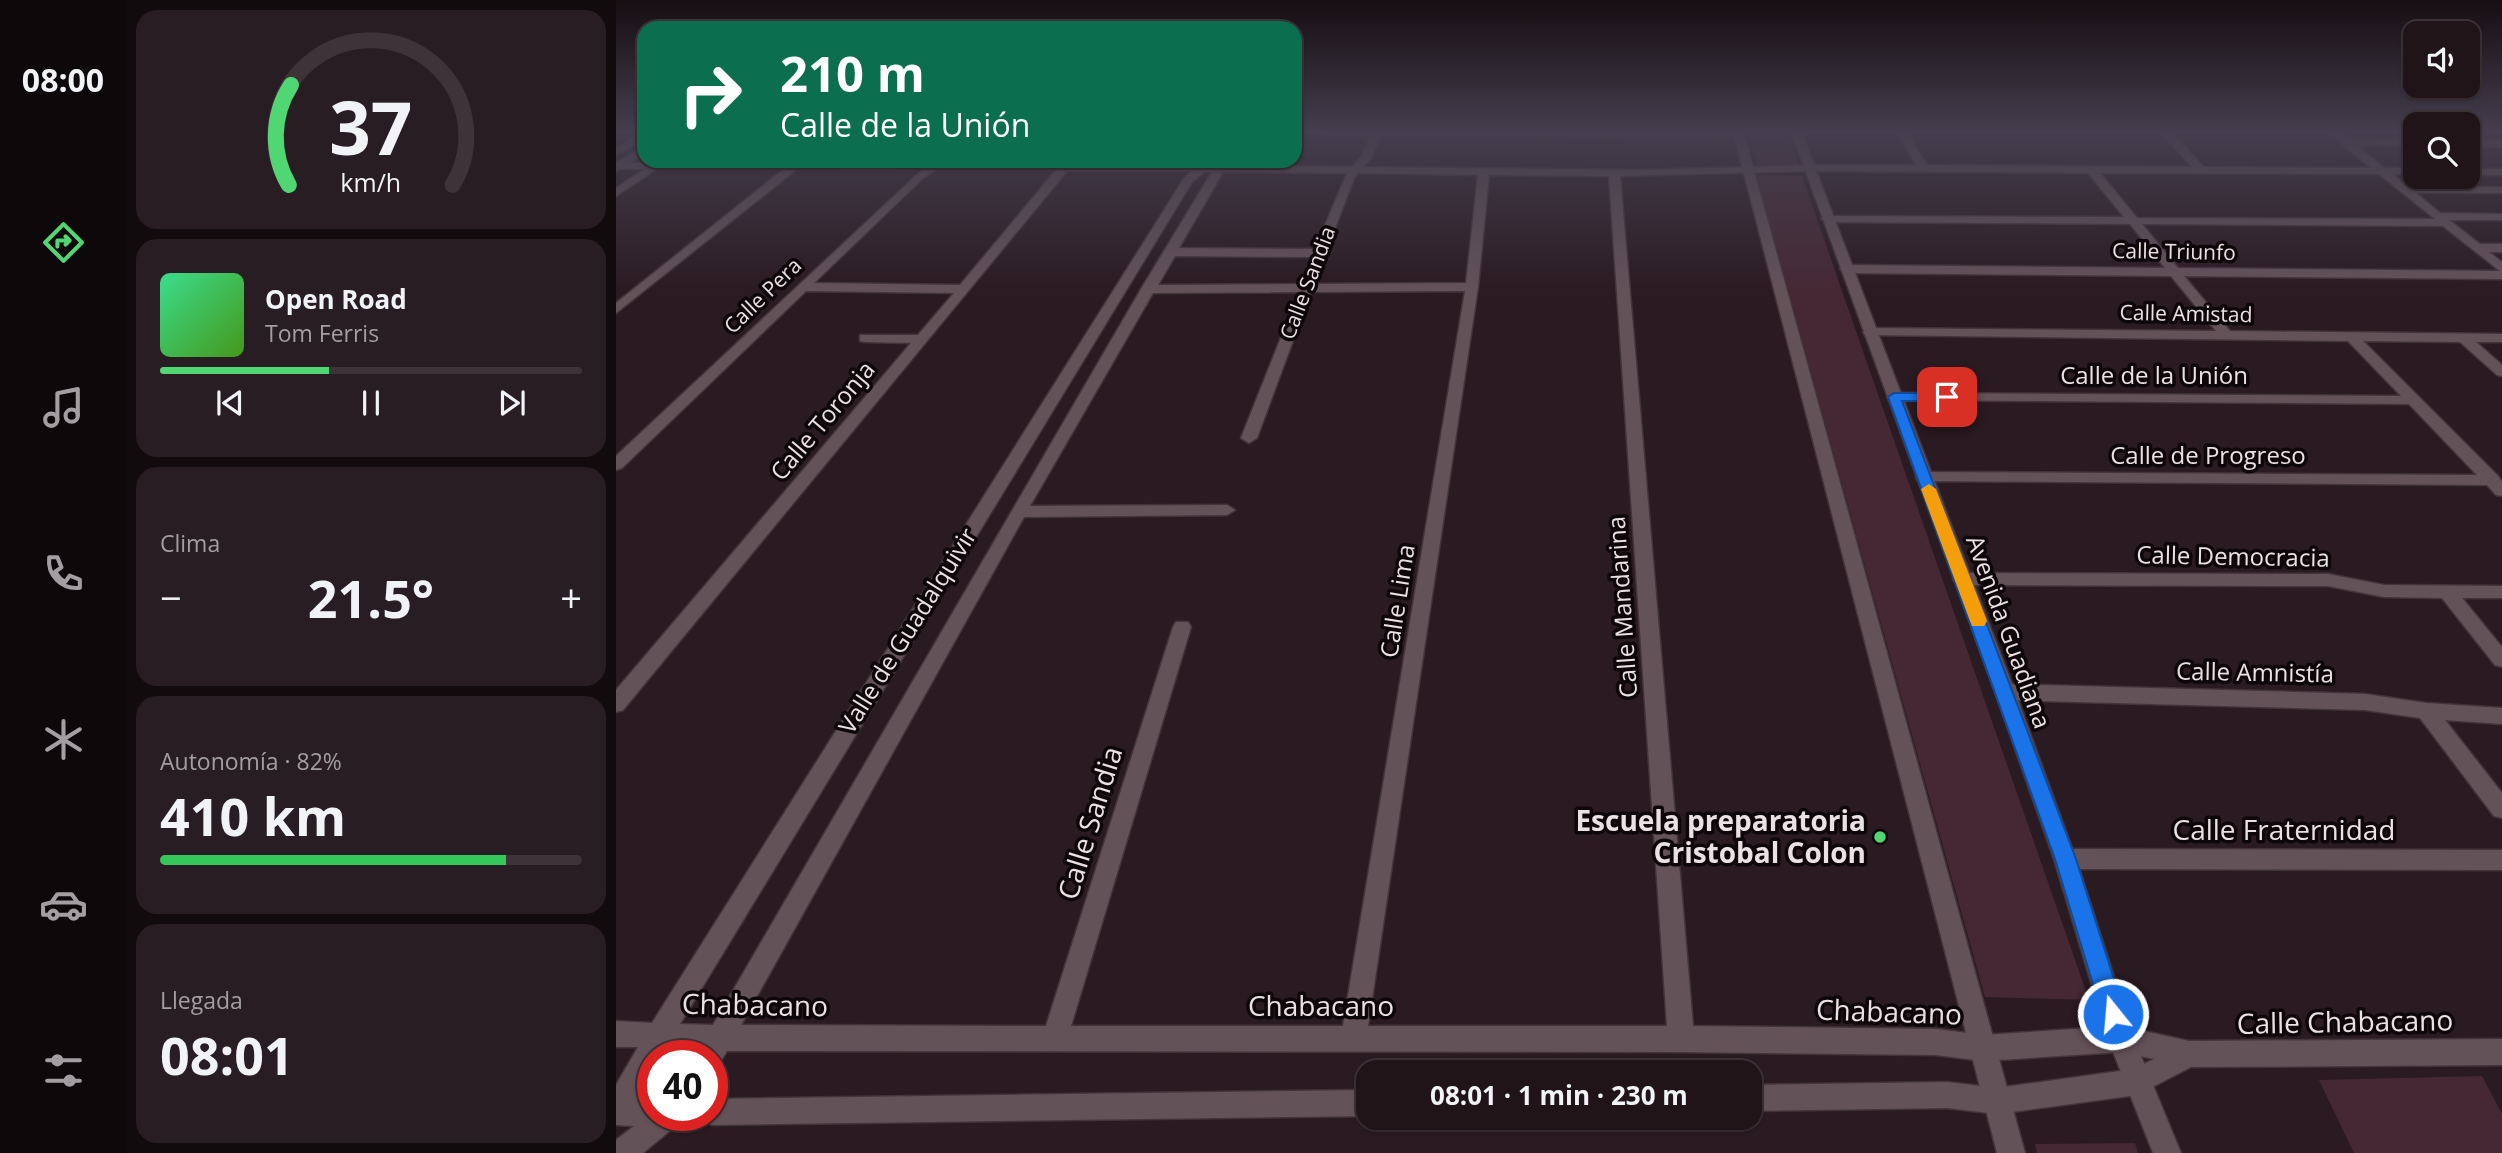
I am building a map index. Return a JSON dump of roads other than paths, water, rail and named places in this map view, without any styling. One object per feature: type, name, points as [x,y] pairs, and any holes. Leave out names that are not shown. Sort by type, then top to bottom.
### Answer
[{"type":"street","points":[[616,309],[771,185]]},
{"type":"street","name":"Calle Pera","points":[[616,465],[910,185]]},
{"type":"street","name":"Calle Toronja","points":[[616,704],[1049,185]]},
{"type":"street","name":"Valle de Guadalquivir","points":[[616,1111],[659,1035],[1152,239],[1196,185]]},
{"type":"street","name":"Valle de Guadalquivir","points":[[719,1040],[1170,252],[1202,185]]},
{"type":"street","name":"Calle Sandia","points":[[1249,438],[1346,185]]},
{"type":"street","name":"Calle Lima","points":[[1354,1037],[1472,287],[1483,185]]},
{"type":"street","name":"Calle Mandarina","points":[[1615,185],[1681,1039]]},
{"type":"street","points":[[1752,185],[2011,1153]]},
{"type":"street","name":"Avenida Guadiana","points":[[1816,185],[2066,859],[2121,1039],[2167,1153]]},
{"type":"street","points":[[2104,185],[2226,335]]},
{"type":"street","points":[[2397,185],[2502,268]]},
{"type":"street","points":[[2403,190],[2502,190]]},
{"type":"street","points":[[1827,219],[2441,220],[2502,217]]},
{"type":"street","points":[[2476,248],[2502,248]]},
{"type":"street","points":[[1170,252],[1320,253]]},
{"type":"street","name":"Calle Triunfo","points":[[1846,269],[2502,275]]},
{"type":"street","points":[[803,287],[964,289]]},
{"type":"street","points":[[1147,289],[1472,287]]},
{"type":"street","name":"Calle Amistad","points":[[1870,332],[2502,338]]},
{"type":"street","points":[[2352,337],[2497,485]]},
{"type":"street","points":[[865,338],[921,339]]},
{"type":"street","points":[[2464,338],[2502,372]]},
{"type":"street","name":"Calle de la Unión","points":[[1894,397],[2413,400]]},
{"type":"street","name":"Calle de Progreso","points":[[1924,478],[2497,485]]},
{"type":"street","points":[[1019,512],[1227,510]]},
{"type":"street","name":"Calle Democracia","points":[[1962,579],[2328,580],[2384,591],[2502,592]]},
{"type":"street","points":[[2445,591],[2502,660]]},
{"type":"street","name":"Calle Sandia","points":[[1055,1037],[1182,627]]},
{"type":"street","name":"Calle Amnistía","points":[[2005,692],[2365,702],[2426,711],[2502,716]]},
{"type":"street","points":[[2426,711],[2502,808]]},
{"type":"street","name":"Calle Fraternidad","points":[[2066,859],[2502,860]]},
{"type":"street","name":"Chabacano","points":[[616,1034],[659,1035],[685,1040]]},
{"type":"street","name":"Chabacano","points":[[728,1046],[1055,1037],[1354,1037],[1936,1042],[1983,1048]]},
{"type":"street","name":"Calle Chabacano","points":[[1983,1048],[2121,1039],[2189,1055],[2502,1052]]},
{"type":"street","name":"Calle Chabacano","points":[[1997,1101],[2137,1082],[2189,1055]]},
{"type":"street","points":[[1762,1098],[1947,1095],[1997,1101]]},
{"type":"street","points":[[728,1112],[1356,1103]]},
{"type":"street","points":[[616,1111],[637,1112]]},
{"type":"street","points":[[622,1153],[649,1131]]},
{"type":"place","name":"Escuela preparatoria Cristobal Colon","points":[[1880,837]]}]
